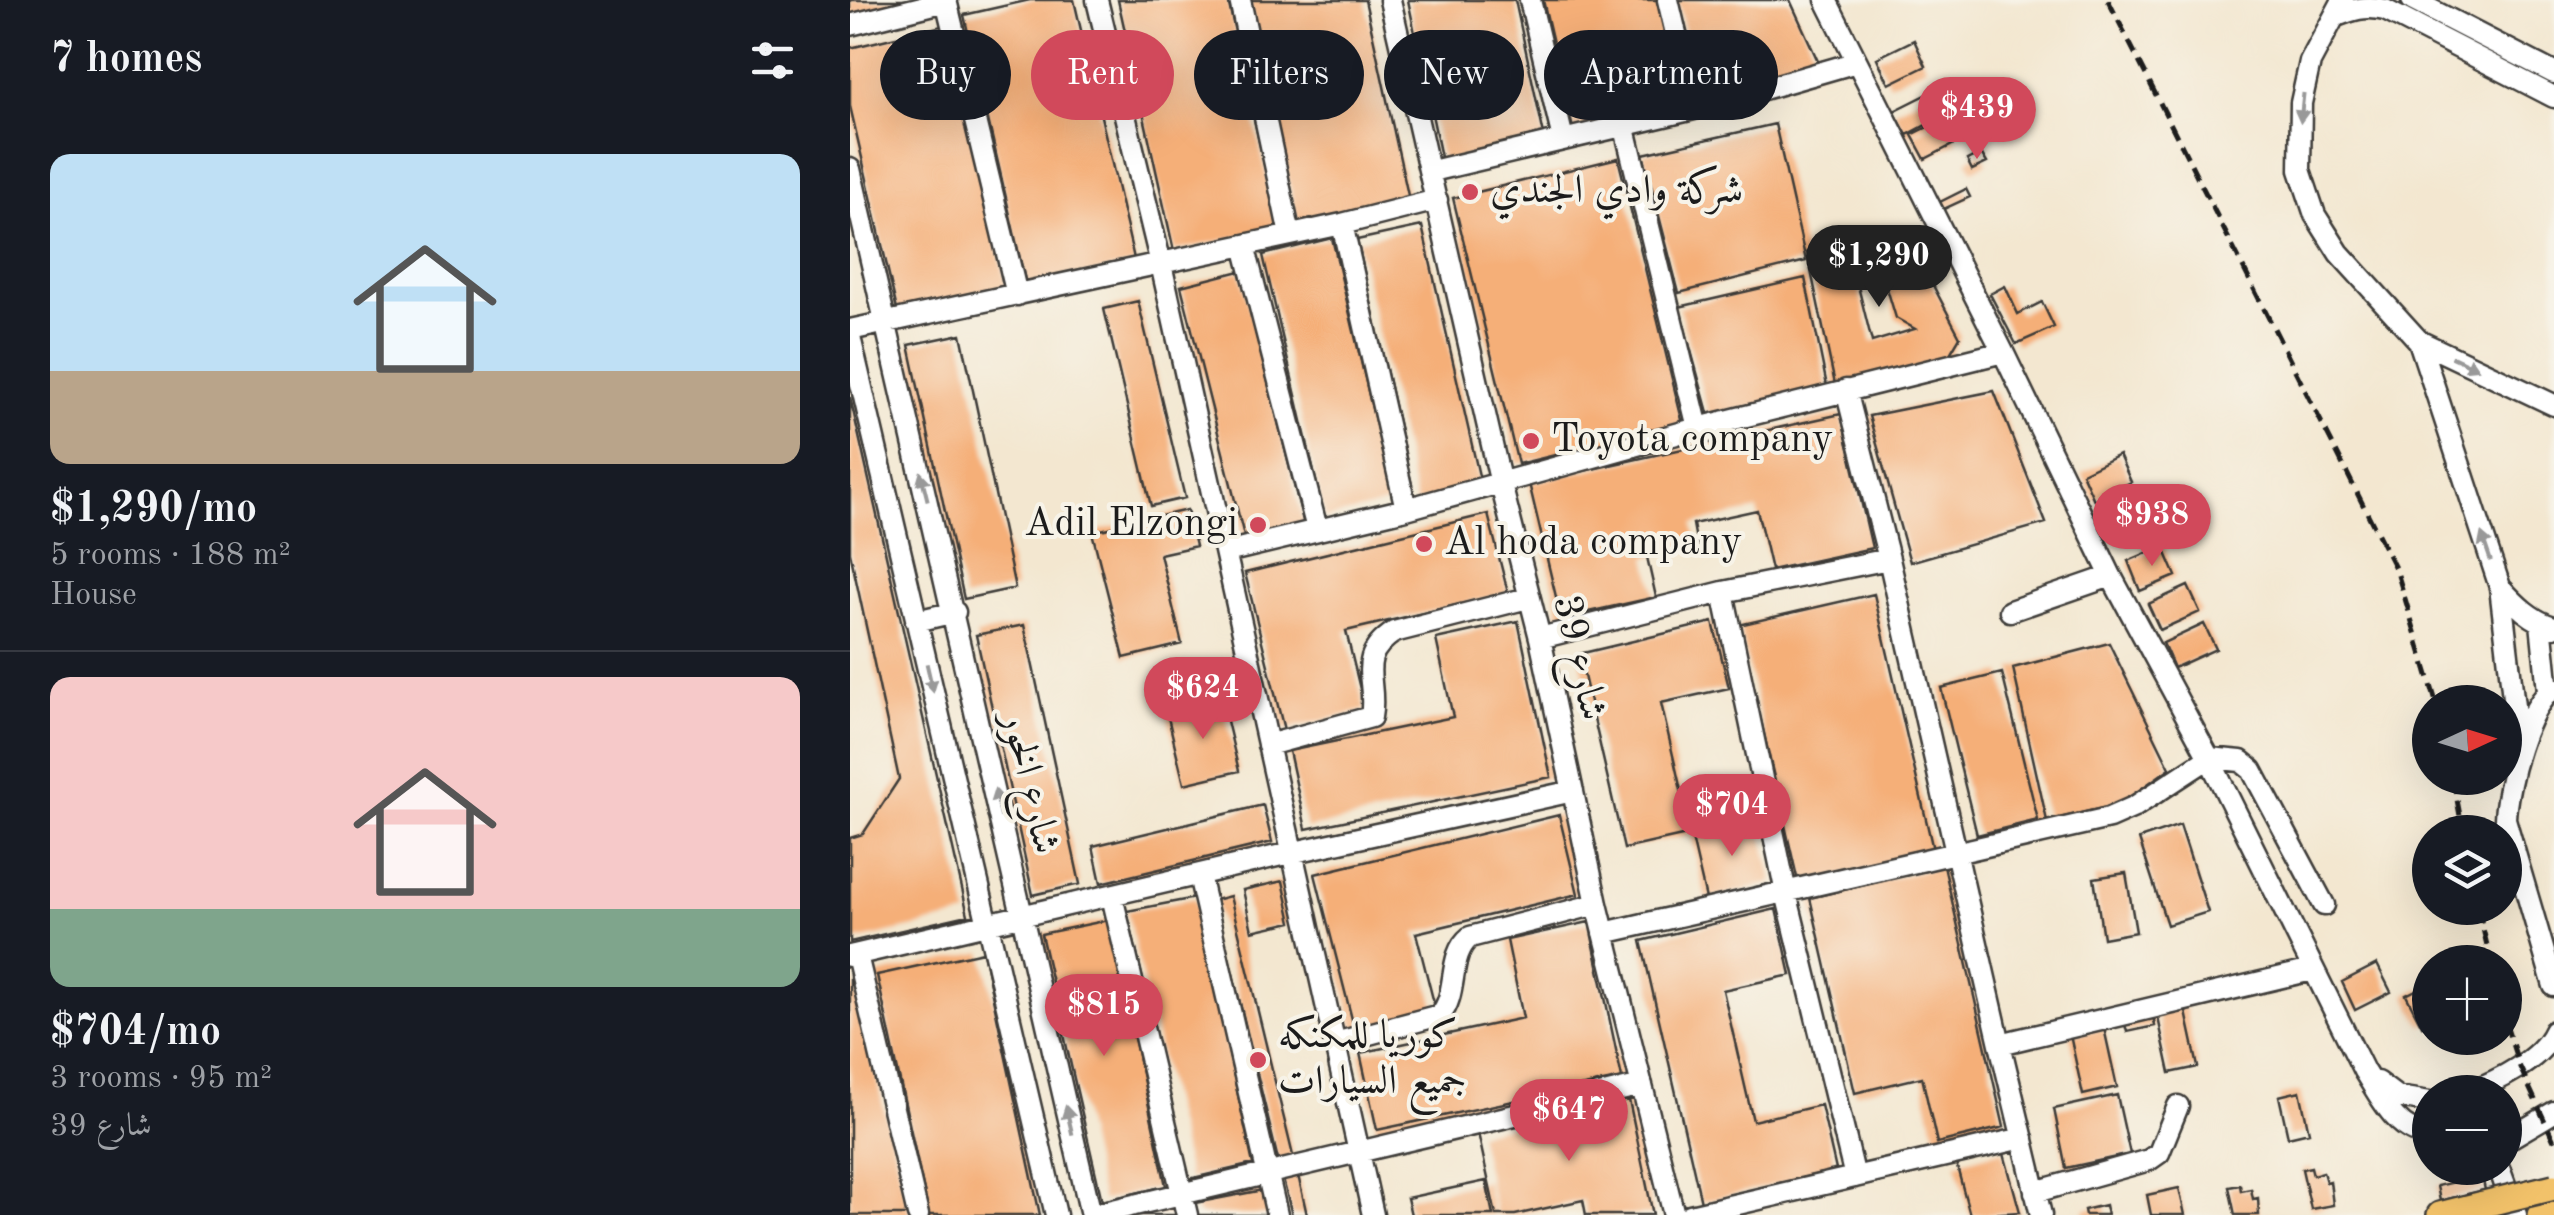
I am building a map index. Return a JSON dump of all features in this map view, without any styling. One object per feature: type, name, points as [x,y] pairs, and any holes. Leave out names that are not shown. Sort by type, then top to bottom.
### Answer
[{"type":"main road","points":[[2440,1215],[2554,1188]]},
{"type":"main road","points":[[2540,1215],[2554,1212]]},
{"type":"street","points":[[1097,0],[1161,264],[1373,1215]]},
{"type":"street","points":[[1240,0],[1290,235]]},
{"type":"street","name":"شارع 39","points":[[1390,0],[1540,638],[1604,934],[1674,1215]]},
{"type":"street","points":[[1530,0],[1563,140]]},
{"type":"street","points":[[1668,0],[1675,30]]},
{"type":"street","points":[[1826,0],[2111,576],[2209,758],[2364,1071],[2398,1120],[2412,1130]]},
{"type":"street","points":[[2412,0],[2554,73]]},
{"type":"street","points":[[850,26],[946,1],[1017,295]]},
{"type":"street","points":[[2554,97],[2385,10],[2338,8],[2310,62],[2301,103],[2300,170],[2305,192],[2339,253],[2419,340],[2554,405]]},
{"type":"street","points":[[1778,85],[1856,62]]},
{"type":"street","points":[[1432,171],[1643,120]]},
{"type":"street","points":[[1624,124],[1698,428]]},
{"type":"street","name":"شارع الخور","points":[[850,169],[1091,1215]]},
{"type":"street","points":[[850,334],[884,322],[1244,246],[1437,200]]},
{"type":"street","points":[[1342,224],[1406,508]]},
{"type":"street","points":[[1244,246],[1316,530]]},
{"type":"street","name":"شارع الخور","points":[[850,334],[1056,1215]]},
{"type":"street","points":[[2419,340],[2500,587],[2512,685]]},
{"type":"street","points":[[1226,552],[2003,352]]},
{"type":"street","points":[[1846,390],[2041,1215]]},
{"type":"street","points":[[1540,638],[1723,592],[1889,559]]},
{"type":"street","points":[[2010,611],[2111,576]]},
{"type":"street","points":[[2500,587],[2513,602],[2547,625],[2551,690],[2532,717],[2522,745]]},
{"type":"street","points":[[1723,592],[1786,894],[1855,1177]]},
{"type":"street","points":[[1268,744],[1371,717],[1369,660],[1394,632],[1528,598]]},
{"type":"street","points":[[916,621],[954,612]]},
{"type":"street","points":[[1604,934],[2109,818],[2134,807],[2209,758],[2241,761],[2252,770],[2324,906]]},
{"type":"street","points":[[918,1215],[854,956],[1572,791]]},
{"type":"street","points":[[2506,795],[2505,819],[2554,986]]},
{"type":"street","points":[[1198,875],[1277,1215]]},
{"type":"street","points":[[1112,896],[1184,1205]]},
{"type":"street","points":[[1335,1042],[1440,1016],[1450,1000],[1460,945],[1470,937],[1597,904]]},
{"type":"street","points":[[2000,1044],[2312,970]]},
{"type":"street","points":[[2500,1075],[2534,1056],[2550,1042],[2554,1032]]},
{"type":"street","points":[[2364,1071],[2396,1097],[2412,1099]]},
{"type":"street","points":[[1091,1215],[1184,1205],[1267,1174],[1642,1085]]},
{"type":"street","points":[[2035,1192],[2149,1160],[2159,1152],[2178,1106]]},
{"type":"street","points":[[2522,1132],[2554,1112]]},
{"type":"street","points":[[1690,1215],[2023,1138]]},
{"type":"street","points":[[2505,1185],[2516,1215]]},
{"type":"building","points":[[850,0],[938,0],[850,22]]},
{"type":"building","points":[[1030,0],[1074,0],[1081,30],[1031,30],[1031,120],[1102,120],[1135,263],[1027,289],[988,120],[1011,120],[1011,30],[967,30],[964,15]]},
{"type":"building","points":[[1118,0],[1228,0],[1235,30],[1194,30],[1194,120],[1254,120],[1278,228],[1174,251],[1145,120],[1174,120],[1174,30],[1125,30]]},
{"type":"building","points":[[1249,0],[1365,0],[1384,86],[1384,120],[1391,120],[1409,200],[1298,224],[1275,120],[1364,120],[1364,30],[1256,30]]},
{"type":"building","points":[[1408,0],[1515,0],[1521,30],[1414,30]]},
{"type":"building","points":[[1543,0],[1658,0],[1665,30],[1550,30]]},
{"type":"building","points":[[1677,0],[1790,0],[1822,70],[1778,83],[1778,30],[1684,30]]},
{"type":"building","points":[[1914,40],[1926,66],[1889,84],[1877,58]]},
{"type":"building","points":[[880,41],[880,120],[968,120],[1007,288],[898,314],[850,106],[850,48]]},
{"type":"building","points":[[1524,42],[1545,140],[1442,162],[1433,120],[1524,120]]},
{"type":"building","points":[[1938,89],[1950,112],[1907,135],[1894,111]]},
{"type":"building","points":[[1946,118],[1958,142],[1925,159],[1912,135]]},
{"type":"building","points":[[1571,120],[1629,120],[1574,133]]},
{"type":"building","points":[[1775,124],[1806,261],[1679,293],[1643,154]]},
{"type":"building","points":[[1981,153],[1987,163],[1972,170],[1967,160]]},
{"type":"building","points":[[1618,158],[1683,424],[1518,464],[1453,198]]},
{"type":"building","points":[[1966,189],[1970,197],[1944,209],[1940,202]]},
{"type":"building","points":[[1422,226],[1482,489],[1416,503],[1357,240]]},
{"type":"building","points":[[1903,228],[1960,337],[1944,364],[1836,389],[1807,252]],"holes":[[[1879,262],[1896,318],[1915,329],[1872,342],[1854,270]]]},
{"type":"building","points":[[1332,238],[1394,502],[1325,519],[1263,255]]},
{"type":"building","points":[[1240,271],[1305,529],[1246,544],[1181,286]]},
{"type":"building","points":[[1805,278],[1828,391],[1709,416],[1679,307]]},
{"type":"building","points":[[2005,286],[2018,314],[2042,302],[2054,327],[2016,344],[1990,294]]},
{"type":"building","points":[[1138,301],[1185,498],[1151,506],[1104,309]]},
{"type":"building","points":[[961,334],[1015,588],[964,599],[909,345]]},
{"type":"building","points":[[1994,391],[2046,523],[1910,562],[1869,416]]},
{"type":"building","points":[[850,397],[968,915],[850,942],[850,838],[863,834],[899,779],[850,552]]},
{"type":"building","points":[[1841,414],[1872,548],[1771,570],[1757,510],[1693,524],[1697,546],[1647,557],[1656,597],[1561,618],[1529,483]]},
{"type":"building","points":[[2119,455],[2131,482],[2094,500],[2082,473]]},
{"type":"building","points":[[1187,510],[1196,546],[1160,554],[1182,644],[1124,658],[1092,532]]},
{"type":"building","points":[[1488,514],[1508,593],[1346,631],[1365,710],[1284,730],[1245,573]]},
{"type":"building","points":[[2163,546],[2176,576],[2140,591],[2128,561]]},
{"type":"building","points":[[2188,586],[2200,612],[2160,630],[2148,604]]},
{"type":"building","points":[[1874,594],[1934,854],[1799,886],[1739,625]]},
{"type":"building","points":[[1518,621],[1551,777],[1306,829],[1289,751],[1453,717],[1436,639]]},
{"type":"building","points":[[1713,622],[1729,688],[1661,703],[1691,834],[1624,849],[1579,654]]},
{"type":"building","points":[[2204,624],[2216,649],[2174,668],[2163,643]]},
{"type":"building","points":[[1024,625],[1080,884],[1033,895],[976,635]]},
{"type":"building","points":[[2109,643],[2170,768],[2120,804],[2047,821],[2013,668]]},
{"type":"building","points":[[2002,673],[2038,820],[1977,835],[1941,688]]},
{"type":"building","points":[[1222,700],[1239,771],[1184,784],[1167,713]]},
{"type":"building","points":[[1263,805],[1272,842],[1101,883],[1093,846]]},
{"type":"building","points":[[1559,815],[1578,894],[1416,933],[1436,1011],[1355,1031],[1315,874]]},
{"type":"building","points":[[1758,818],[1774,883],[1706,899],[1691,834]]},
{"type":"building","points":[[2180,825],[2208,912],[2167,925],[2139,839]]},
{"type":"building","points":[[1944,866],[2004,1127],[1937,1143],[1922,1077],[1855,1093],[1810,898]]},
{"type":"building","points":[[2126,873],[2136,932],[2103,938],[2094,878]]},
{"type":"building","points":[[1283,881],[1292,922],[1252,931],[1243,890]]},
{"type":"building","points":[[1230,896],[1295,1164],[1280,1168],[1215,900]]},
{"type":"building","points":[[1195,898],[1253,1164],[1189,1179],[1127,911]]},
{"type":"building","points":[[1776,909],[1791,975],[1723,990],[1753,1121],[1821,1105],[1836,1170],[1701,1202],[1641,941]]},
{"type":"building","points":[[1109,920],[1166,1186],[1102,1201],[1041,934]]},
{"type":"building","points":[[1589,922],[1622,1078],[1377,1130],[1360,1053],[1523,1018],[1507,940]]},
{"type":"building","points":[[983,952],[1040,1215],[929,1215],[877,975]]},
{"type":"building","points":[[2377,964],[2391,992],[2355,1010],[2342,982]]},
{"type":"building","points":[[851,975],[910,1215],[850,1215]]},
{"type":"building","points":[[2185,1007],[2198,1067],[2170,1073],[2157,1013]]},
{"type":"building","points":[[2152,1011],[2155,1026],[2127,1032],[2123,1017]]},
{"type":"building","points":[[2104,1028],[2117,1087],[2083,1095],[2070,1035]]},
{"type":"building","points":[[2300,1091],[2309,1132],[2288,1137],[2279,1096]]},
{"type":"building","points":[[2117,1095],[2130,1154],[2066,1168],[2054,1109]]},
{"type":"building","points":[[1629,1100],[1653,1215],[1586,1215],[1583,1200],[1515,1215],[1496,1215],[1478,1133]]},
{"type":"building","points":[[2003,1150],[2020,1212],[1970,1215],[1956,1163]]},
{"type":"building","points":[[2311,1167],[2313,1175],[2323,1172],[2326,1182],[2330,1181],[2333,1205],[2311,1209],[2302,1169]]},
{"type":"building","points":[[1298,1175],[1307,1215],[1292,1215],[1283,1179]]},
{"type":"building","points":[[1486,1181],[1493,1215],[1411,1215],[1407,1198]]},
{"type":"building","points":[[2240,1185],[2241,1191],[2251,1189],[2253,1199],[2258,1198],[2259,1215],[2235,1215],[2229,1187]]},
{"type":"building","points":[[2484,1185],[2485,1190],[2440,1201],[2437,1186]]},
{"type":"building","points":[[2179,1188],[2185,1215],[2151,1215],[2147,1195]]},
{"type":"building","points":[[1263,1190],[1269,1215],[1198,1215],[1195,1203]]},
{"type":"building","points":[[2105,1205],[2107,1215],[2085,1215],[2084,1210]]},
{"type":"building","points":[[1175,1206],[1177,1215],[1140,1215],[1140,1213]]},
{"type":"railway","points":[[2108,0],[2397,572],[2431,685]]},
{"type":"railway","points":[[2456,795],[2460,815]]},
{"type":"railway","points":[[2482,925],[2487,945]]},
{"type":"railway","points":[[2516,1055],[2554,1141]]},
{"type":"place","name":"شركة وادي الجندي","points":[[1470,192]]},
{"type":"place","name":"Toyota company","points":[[1531,441]]},
{"type":"place","name":"Adil Elzongi","points":[[1258,525]]},
{"type":"place","name":"Al hoda company","points":[[1424,544]]},
{"type":"place","name":"كوريا للمكنكه جميع السيارات","points":[[1258,1060]]}]
